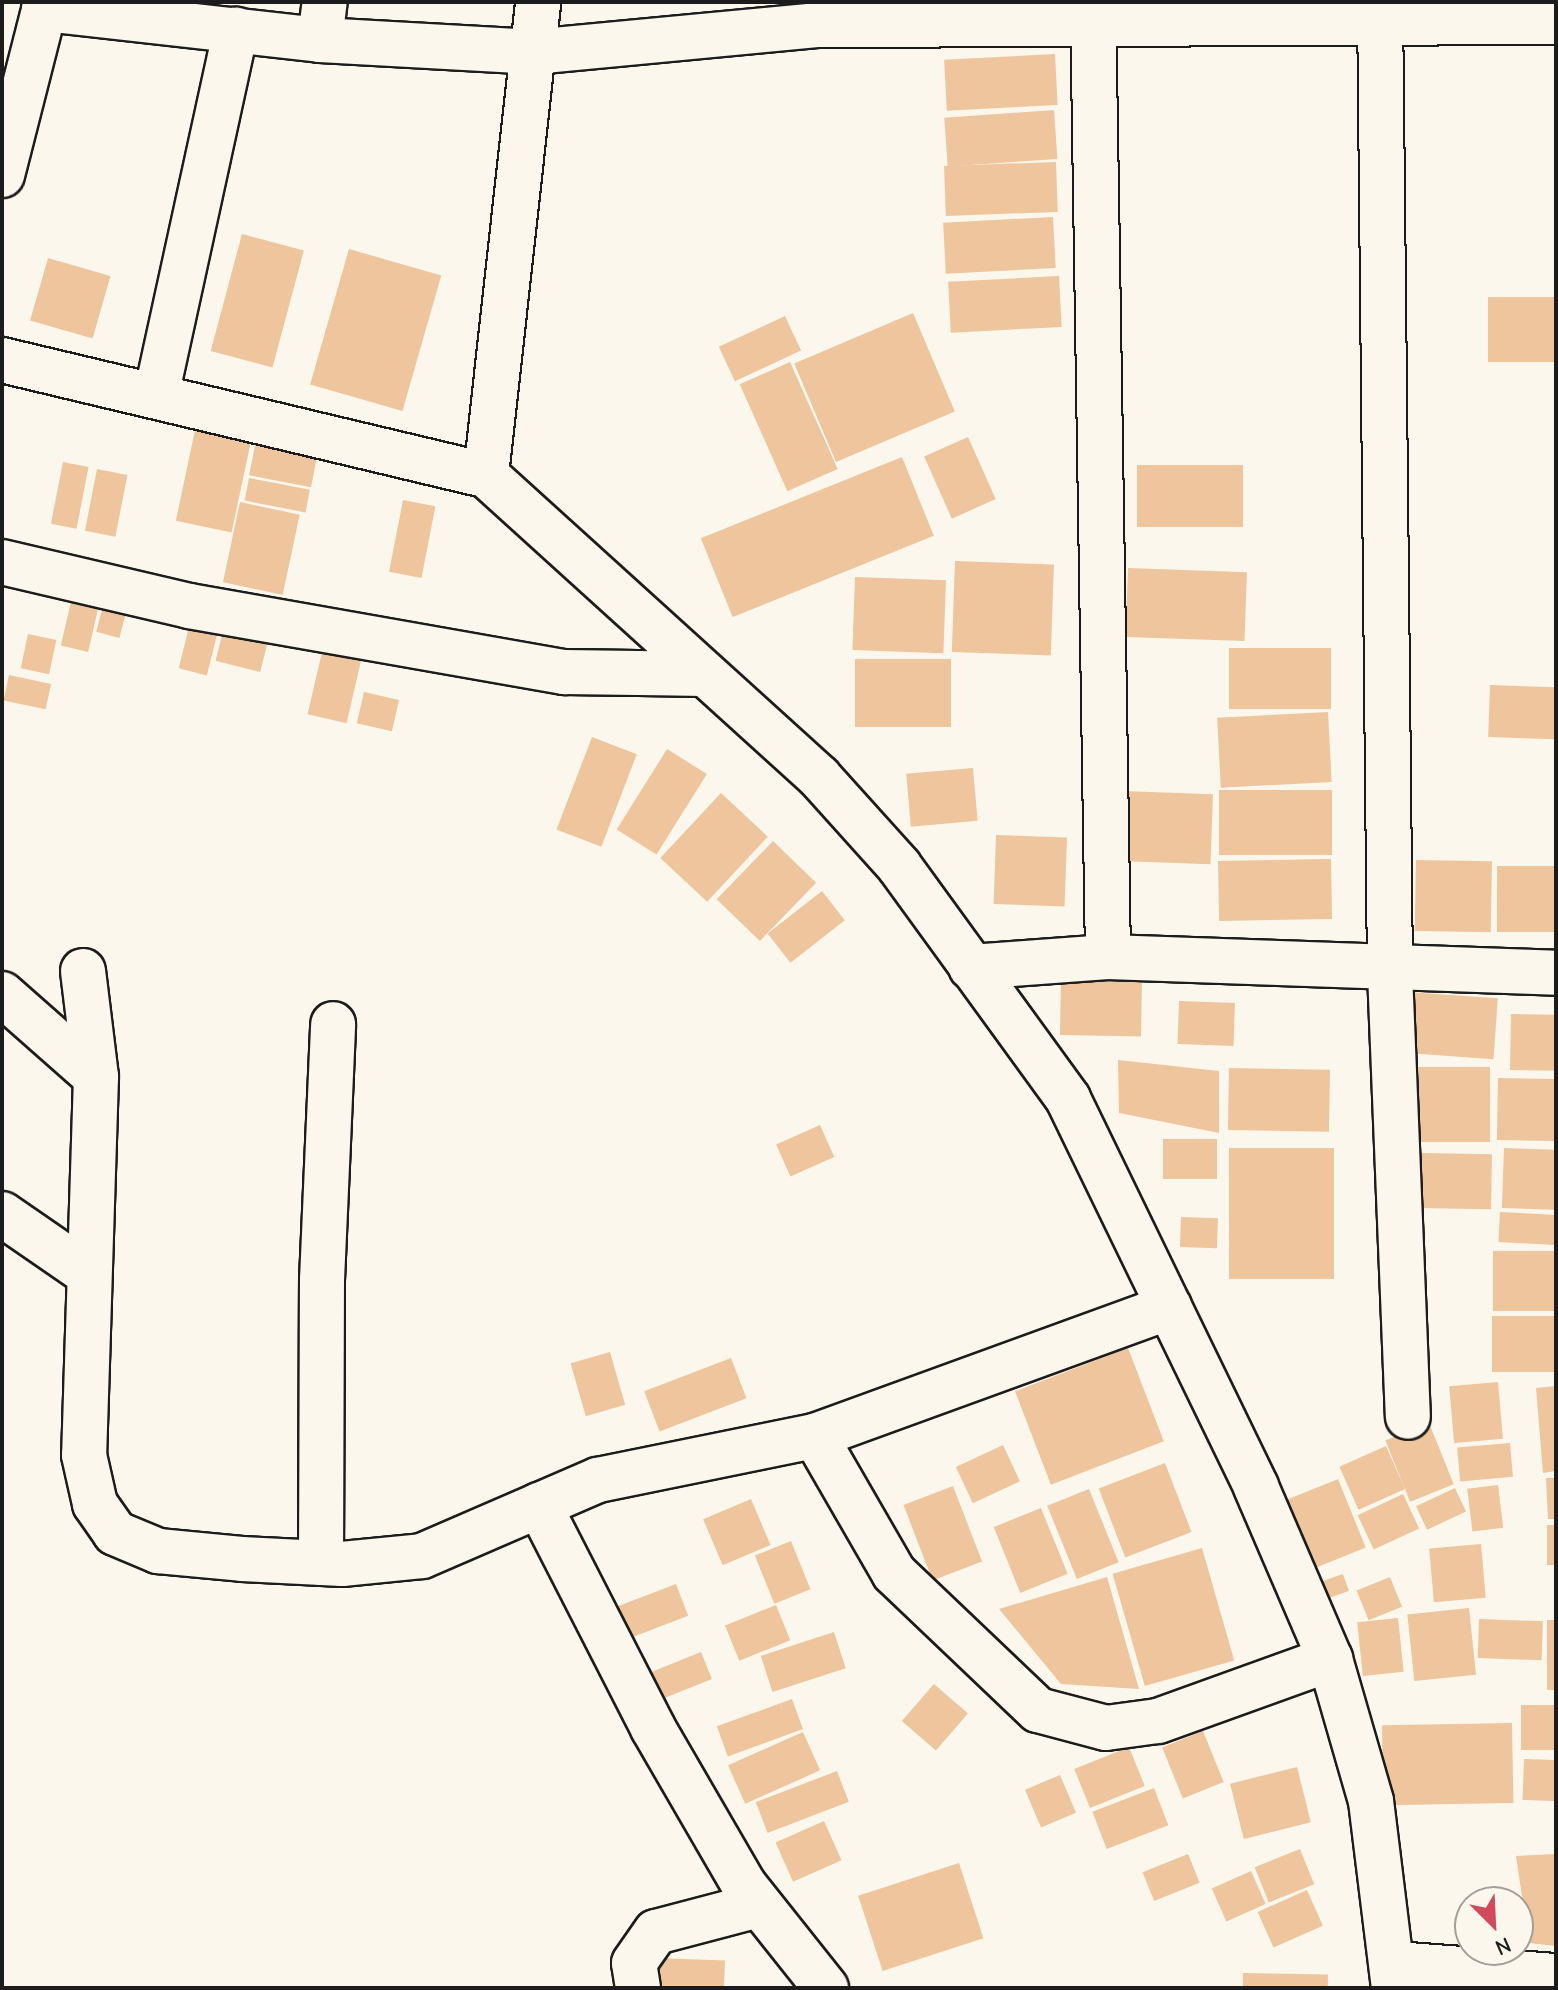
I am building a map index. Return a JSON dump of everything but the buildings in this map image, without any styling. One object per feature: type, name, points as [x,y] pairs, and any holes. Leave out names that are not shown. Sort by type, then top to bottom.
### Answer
[{"type":"street","points":[[486,475],[538,2]]},
{"type":"street","points":[[2,175],[45,6],[236,30],[322,21],[533,52],[817,13],[1380,13],[1556,22]]},
{"type":"street","points":[[1093,11],[1108,957]]},
{"type":"street","points":[[1380,13],[1390,972],[1408,1417]]},
{"type":"street","points":[[156,396],[236,30]]},
{"type":"street","points":[[2,360],[486,475],[819,777],[899,866],[1068,1099],[1169,1307],[1330,1659],[1371,1801],[1395,1976],[1556,1976]]},
{"type":"street","points":[[2,562],[189,606],[564,672],[704,674]]},
{"type":"street","points":[[971,967],[1108,957],[1390,972],[1556,973]]},
{"type":"street","points":[[83,971],[96,1077],[86,1272],[84,1455],[95,1504],[115,1533],[158,1551],[321,1563],[422,1556],[598,1480],[815,1436],[1169,1307]]},
{"type":"street","points":[[2,994],[96,1077]]},
{"type":"street","points":[[321,1563],[322,1280],[333,1024]]},
{"type":"street","points":[[2,1214],[86,1272]]},
{"type":"street","points":[[815,1436],[894,1573],[1038,1710],[1106,1728],[1158,1721],[1330,1659]]},
{"type":"street","points":[[539,1505],[653,1728],[758,1905],[826,1988]]},
{"type":"street","points":[[638,1988],[634,1963],[656,1932],[758,1905]]}]
